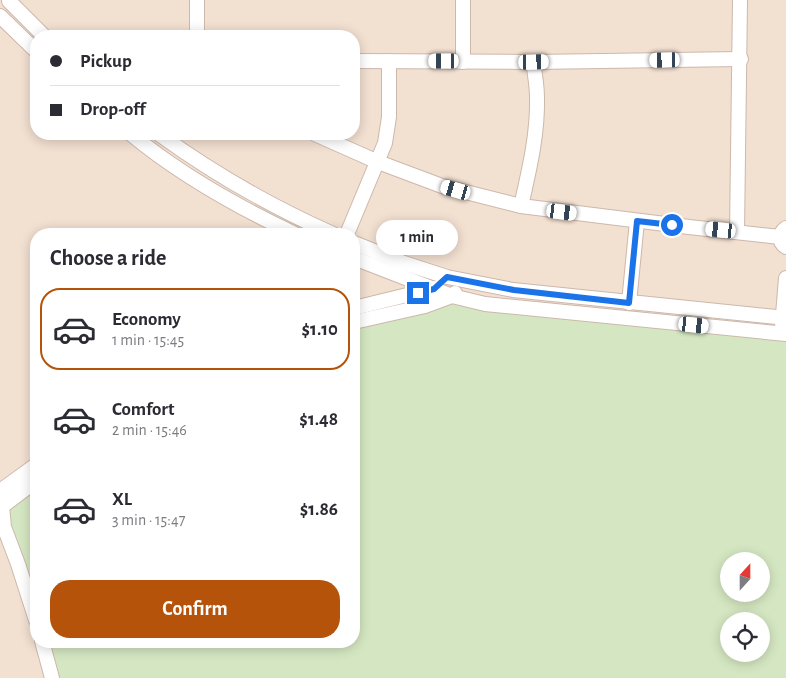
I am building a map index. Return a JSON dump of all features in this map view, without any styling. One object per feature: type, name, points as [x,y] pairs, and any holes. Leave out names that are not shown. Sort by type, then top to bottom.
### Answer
[{"type":"street","points":[[0,8],[9,0],[38,30]]},
{"type":"street","points":[[197,30],[198,0]]},
{"type":"street","points":[[463,0],[463,62]]},
{"type":"street","points":[[737,232],[741,59],[740,0]]},
{"type":"street","points":[[0,16],[30,45]]},
{"type":"street","points":[[360,61],[534,62],[741,59]]},
{"type":"street","points":[[350,228],[378,162],[388,128],[389,61]]},
{"type":"street","points":[[521,206],[531,162],[536,125],[537,96],[534,62]]},
{"type":"street","points":[[138,140],[204,185],[282,228]]},
{"type":"street","points":[[167,140],[253,196],[320,228]]},
{"type":"street","points":[[328,140],[378,162],[442,186],[521,206],[784,237]]},
{"type":"street","points":[[629,303],[637,221]]},
{"type":"street","points":[[360,245],[404,263],[447,277],[523,292],[784,318]]},
{"type":"street","points":[[360,260],[452,296],[485,304],[784,334],[786,278]]},
{"type":"street","points":[[360,307],[434,289],[447,277]]},
{"type":"street","points":[[360,321],[425,306],[452,296],[465,282]]},
{"type":"street","points":[[0,491],[30,469]]},
{"type":"street","points":[[30,485],[1,506],[2,525],[18,564],[30,601]]},
{"type":"street","points":[[44,648],[52,678]]},
{"type":"shaded area","points":[[0,0],[786,0],[786,379],[360,387],[360,228],[30,228],[30,648],[39,648],[54,678],[0,678]]},
{"type":"green space","points":[[452,296],[786,335],[786,678],[50,678],[44,648],[360,648],[360,320]]},
{"type":"green space","points":[[30,485],[30,602],[2,506]]},
{"type":"route","points":[[418,293],[434,289],[447,277],[514,290],[629,303],[637,221],[672,225]]}]
